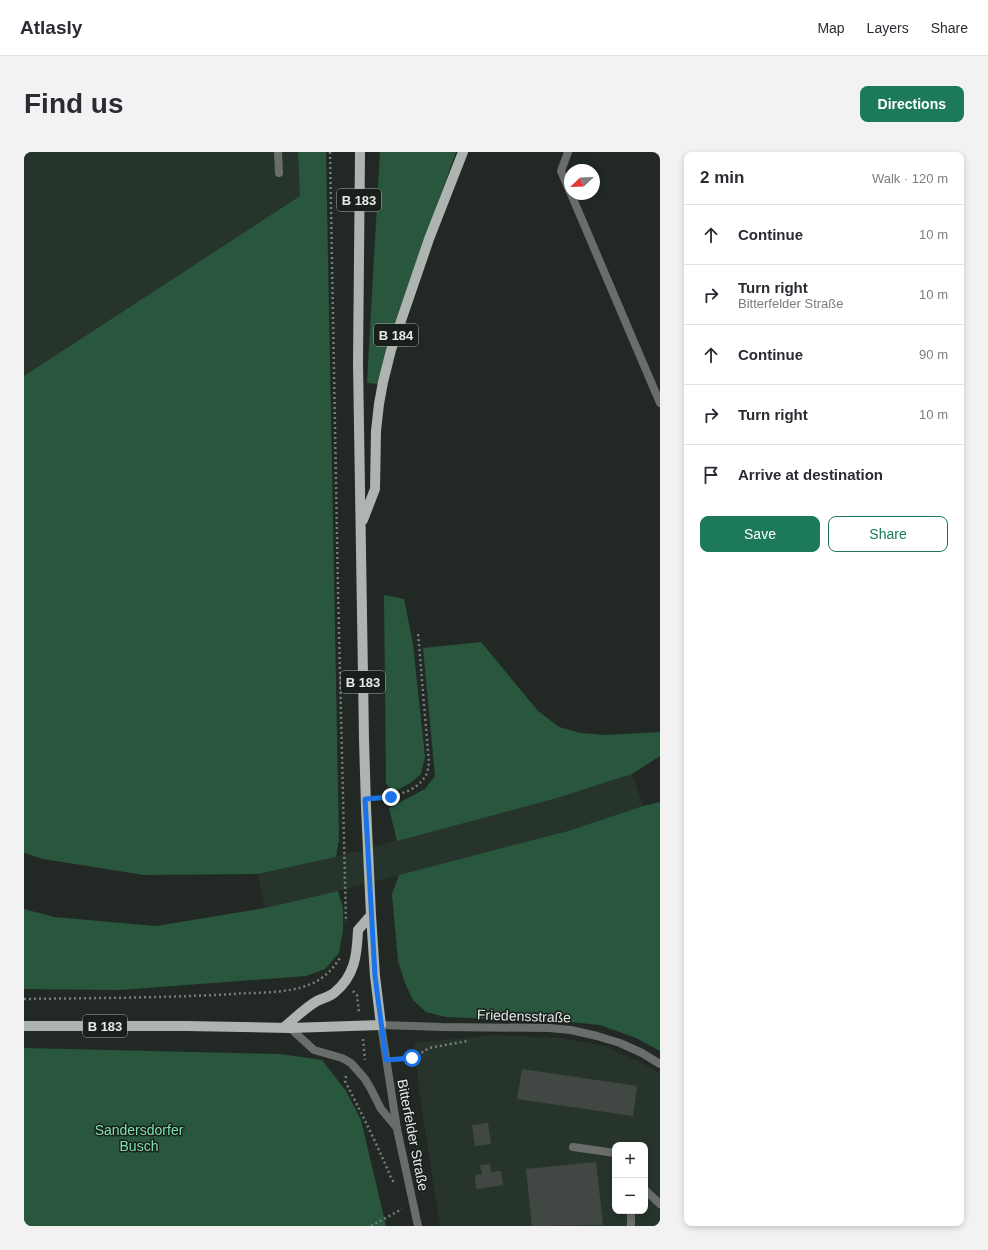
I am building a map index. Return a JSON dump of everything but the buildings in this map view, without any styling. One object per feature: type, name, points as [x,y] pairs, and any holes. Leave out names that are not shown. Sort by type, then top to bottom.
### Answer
[{"type":"main road","name":"B 183","points":[[24,1026],[186,1026],[287,1028],[381,1025],[375,976],[365,799],[358,363],[360,152]]},
{"type":"main road","name":"B 184","points":[[361,526],[375,489],[376,431],[379,404],[391,350],[429,239],[463,152]]},
{"type":"main road","points":[[287,1028],[317,1001],[334,993],[346,980],[353,968],[357,951],[358,930],[371,916]]},
{"type":"street","points":[[278,152],[279,173]]},
{"type":"street","points":[[564,178],[561,171],[568,152]]},
{"type":"street","points":[[573,200],[660,403]]},
{"type":"street","name":"Friedensstraße","points":[[381,1025],[549,1028],[571,1030],[620,1043],[642,1053],[660,1064]]},
{"type":"street","name":"Bitterfelder Straße","points":[[381,1025],[397,1129],[418,1226]]},
{"type":"street","points":[[287,1028],[314,1050],[342,1058],[352,1065],[365,1079],[381,1110],[397,1129]]},
{"type":"street","points":[[573,1147],[612,1153]]},
{"type":"street","points":[[648,1193],[660,1204]]},
{"type":"street","points":[[631,1214],[631,1226]]},
{"type":"path","points":[[330,152],[346,925]]},
{"type":"path","points":[[365,799],[391,797],[409,791],[421,782],[427,774],[429,763],[418,633]]},
{"type":"path","points":[[24,999],[215,995],[297,989],[320,980],[341,956]]},
{"type":"path","points":[[386,1060],[412,1058],[429,1048],[471,1040],[484,1027]]},
{"type":"path","points":[[371,1226],[413,1203]]},
{"type":"shaded area","points":[[24,152],[298,152],[300,196],[24,376]]},
{"type":"shaded area","points":[[632,774],[643,806],[568,831],[338,891],[265,908],[258,874],[336,857],[557,798]]},
{"type":"shaded area","points":[[495,1035],[561,1038],[604,1046],[643,1063],[660,1074],[660,1226],[440,1226],[420,1097],[414,1043]]},
{"type":"green space","points":[[298,152],[326,152],[339,840],[336,857],[258,874],[144,875],[43,859],[24,853],[24,376],[300,196]]},
{"type":"green space","points":[[380,152],[456,152],[386,347],[378,384],[367,383]]},
{"type":"green space","points":[[384,595],[404,599],[413,644],[425,757],[421,774],[400,789],[391,790],[386,783]]},
{"type":"green space","points":[[481,642],[538,711],[559,727],[581,733],[606,735],[660,732],[660,756],[632,774],[557,798],[397,841],[389,808],[425,789],[435,776],[423,648]]},
{"type":"green space","points":[[660,802],[660,1051],[636,1038],[600,1025],[570,1022],[446,1017],[426,1012],[413,1000],[405,983],[398,961],[392,894],[399,875],[568,831],[643,806]]},
{"type":"green space","points":[[338,891],[343,908],[343,930],[339,953],[325,969],[306,976],[120,990],[24,989],[24,909],[54,917],[156,926],[265,908]]},
{"type":"green space","name":"Sandersdorfer Busch","points":[[24,1048],[280,1054],[322,1060],[346,1091],[361,1120],[386,1226],[24,1226]]},
{"type":"route","points":[[391,797],[365,799],[375,976],[386,1060],[412,1058]]}]
